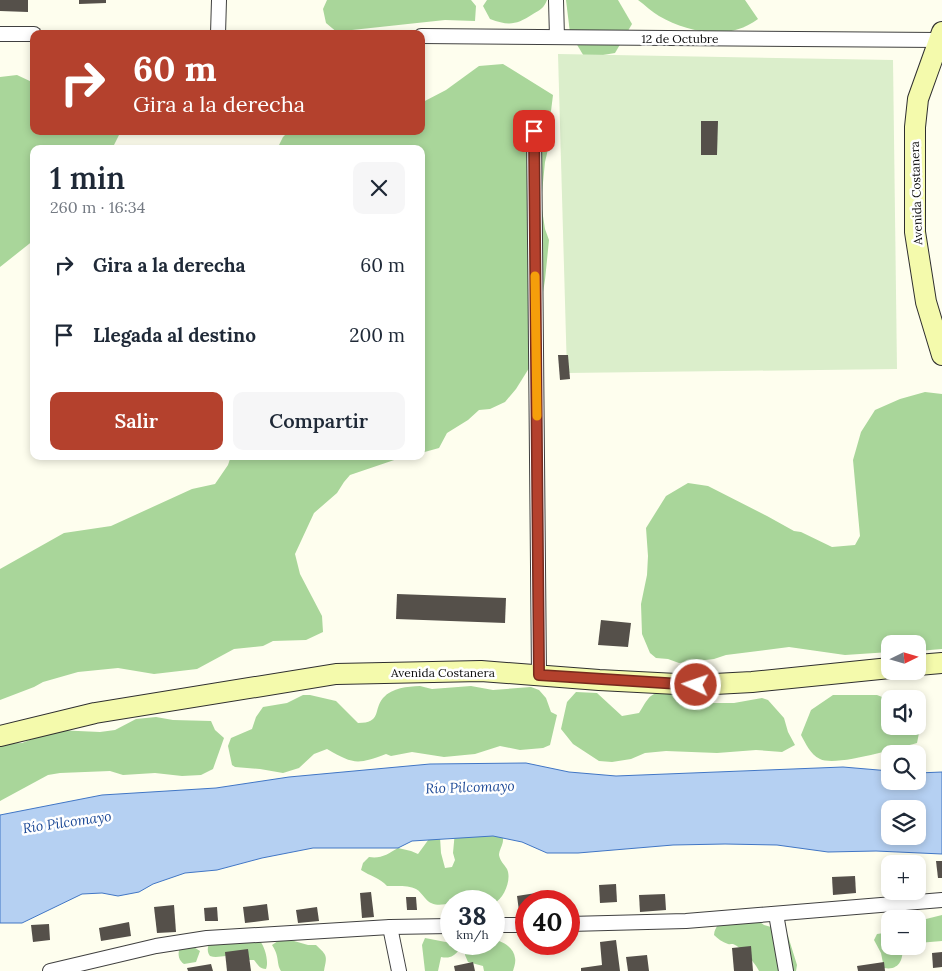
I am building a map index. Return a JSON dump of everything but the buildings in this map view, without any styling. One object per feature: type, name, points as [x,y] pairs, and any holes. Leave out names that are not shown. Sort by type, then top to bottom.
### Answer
[{"type":"street","points":[[218,30],[219,0]]},
{"type":"street","points":[[556,0],[557,37]]},
{"type":"street","points":[[0,34],[30,34]]},
{"type":"street","name":"12 de Octubre","points":[[425,36],[940,36]]},
{"type":"street","name":"Avenida Costanera","points":[[940,36],[918,100],[916,118],[915,232],[926,302],[942,355]]},
{"type":"street","points":[[534,131],[539,675]]},
{"type":"street","points":[[926,664],[942,663]]},
{"type":"street","name":"Avenida Costanera","points":[[0,736],[95,713],[336,674],[403,671],[481,671],[696,685],[752,682],[881,669]]},
{"type":"street","points":[[580,924],[686,921],[942,900]]},
{"type":"street","points":[[776,914],[786,971]]},
{"type":"street","points":[[50,971],[103,965],[156,946],[208,938],[390,927],[440,926]]},
{"type":"street","points":[[390,927],[399,971]]},
{"type":"green space","points":[[327,0],[471,0],[476,6],[475,21],[445,20],[352,30],[334,30],[326,23],[323,9]]},
{"type":"green space","points":[[487,0],[547,0],[542,8],[527,18],[512,23],[502,23],[490,19],[483,6]]},
{"type":"green space","points":[[566,0],[618,0],[632,24],[615,53],[585,58],[570,33]]},
{"type":"green space","points":[[638,0],[745,0],[758,19],[747,26],[735,30],[709,32],[696,30],[683,27],[659,16]]},
{"type":"green space","points":[[558,54],[893,60],[897,369],[567,373]]},
{"type":"green space","points":[[503,64],[553,95],[551,111],[553,128],[545,162],[541,203],[545,229],[549,240],[545,280],[531,365],[516,389],[505,402],[490,409],[479,410],[468,420],[447,433],[439,448],[425,452],[425,145],[279,145],[285,135],[425,135],[425,101],[446,90],[479,66]]},
{"type":"green space","points":[[17,75],[30,81],[30,135],[119,135],[114,145],[30,145],[30,243],[0,267],[0,77]]},
{"type":"green space","points":[[925,392],[942,394],[942,649],[926,650],[926,635],[881,635],[881,653],[845,655],[789,647],[679,663],[668,659],[656,658],[650,653],[642,634],[641,604],[647,575],[646,528],[666,496],[688,483],[708,486],[794,531],[801,532],[832,547],[855,545],[860,536],[853,460],[861,432],[875,410],[900,399]]},
{"type":"green space","points":[[230,460],[394,460],[350,475],[337,493],[314,513],[295,554],[300,574],[322,616],[323,632],[306,640],[273,641],[263,646],[234,649],[197,669],[154,674],[118,668],[78,672],[43,682],[0,700],[0,569],[64,533],[111,526],[192,489],[215,484]]},
{"type":"green space","points":[[420,686],[432,689],[471,686],[493,690],[531,687],[539,690],[546,698],[551,712],[557,715],[550,745],[543,748],[520,750],[500,746],[475,754],[444,757],[412,752],[391,756],[386,754],[361,761],[343,758],[327,749],[314,754],[299,768],[283,773],[235,767],[232,765],[228,746],[231,738],[252,729],[256,717],[263,707],[287,703],[303,695],[310,695],[336,701],[358,723],[366,722],[374,718],[380,703],[387,694],[400,688]]},
{"type":"green space","points":[[672,691],[691,695],[711,703],[734,703],[762,698],[768,700],[784,718],[788,732],[795,745],[782,752],[756,750],[717,753],[666,751],[645,753],[631,759],[612,762],[599,761],[573,744],[561,729],[567,702],[576,692],[597,693],[622,716],[639,713],[649,698],[655,694]]},
{"type":"green space","points":[[833,695],[877,695],[881,697],[881,735],[919,735],[917,743],[909,745],[881,745],[881,752],[852,759],[828,761],[820,759],[811,752],[801,735],[811,710]]},
{"type":"green space","points":[[156,717],[173,720],[211,721],[215,730],[224,738],[213,769],[201,775],[182,776],[155,773],[123,775],[110,771],[60,773],[48,775],[0,801],[0,744],[22,743],[56,730],[100,732],[115,730],[136,719]]},
{"type":"green space","points":[[456,820],[502,824],[503,838],[499,855],[508,873],[508,883],[505,890],[440,890],[440,905],[437,905],[428,901],[416,889],[406,886],[387,886],[361,870],[363,863],[369,857],[381,857],[398,848],[418,854],[434,832],[440,837],[441,853],[445,868],[452,867],[455,860],[453,853]]},
{"type":"green space","points":[[750,915],[764,925],[782,930],[788,936],[797,965],[796,971],[759,971],[742,950],[734,944],[722,941],[714,935],[718,925],[722,922]]},
{"type":"green space","points":[[942,915],[942,941],[926,942],[926,919]]},
{"type":"green space","points":[[881,933],[881,953],[874,940],[877,934]]},
{"type":"green space","points":[[425,938],[440,941],[440,955],[454,955],[447,958],[441,957],[438,971],[425,971],[422,945]]},
{"type":"green space","points":[[260,941],[266,955],[266,969],[254,960],[230,956],[212,957],[208,951],[210,942]]},
{"type":"green space","points":[[278,941],[294,941],[316,945],[326,956],[324,971],[281,971],[272,945]]},
{"type":"green space","points":[[505,944],[513,951],[515,964],[513,971],[484,971],[483,966],[468,962],[465,955],[505,955]]},
{"type":"green space","points":[[192,946],[200,951],[196,962],[184,964],[179,957],[180,948]]},
{"type":"green space","points":[[881,955],[902,955],[897,966],[884,968]]},
{"type":"water","name":"Río Pilcomayo","points":[[526,763],[569,772],[616,776],[843,767],[881,770],[881,790],[926,790],[926,773],[942,772],[942,854],[876,851],[828,852],[777,845],[725,844],[673,845],[578,853],[547,853],[522,842],[493,836],[412,841],[398,848],[313,848],[262,858],[217,870],[185,873],[153,884],[139,892],[118,896],[102,893],[82,894],[22,923],[0,923],[0,815],[102,795],[216,788],[289,777],[430,764]]},
{"type":"slow traffic","points":[[535,276],[537,416]]},
{"type":"route","points":[[534,131],[539,675],[696,685]]}]
